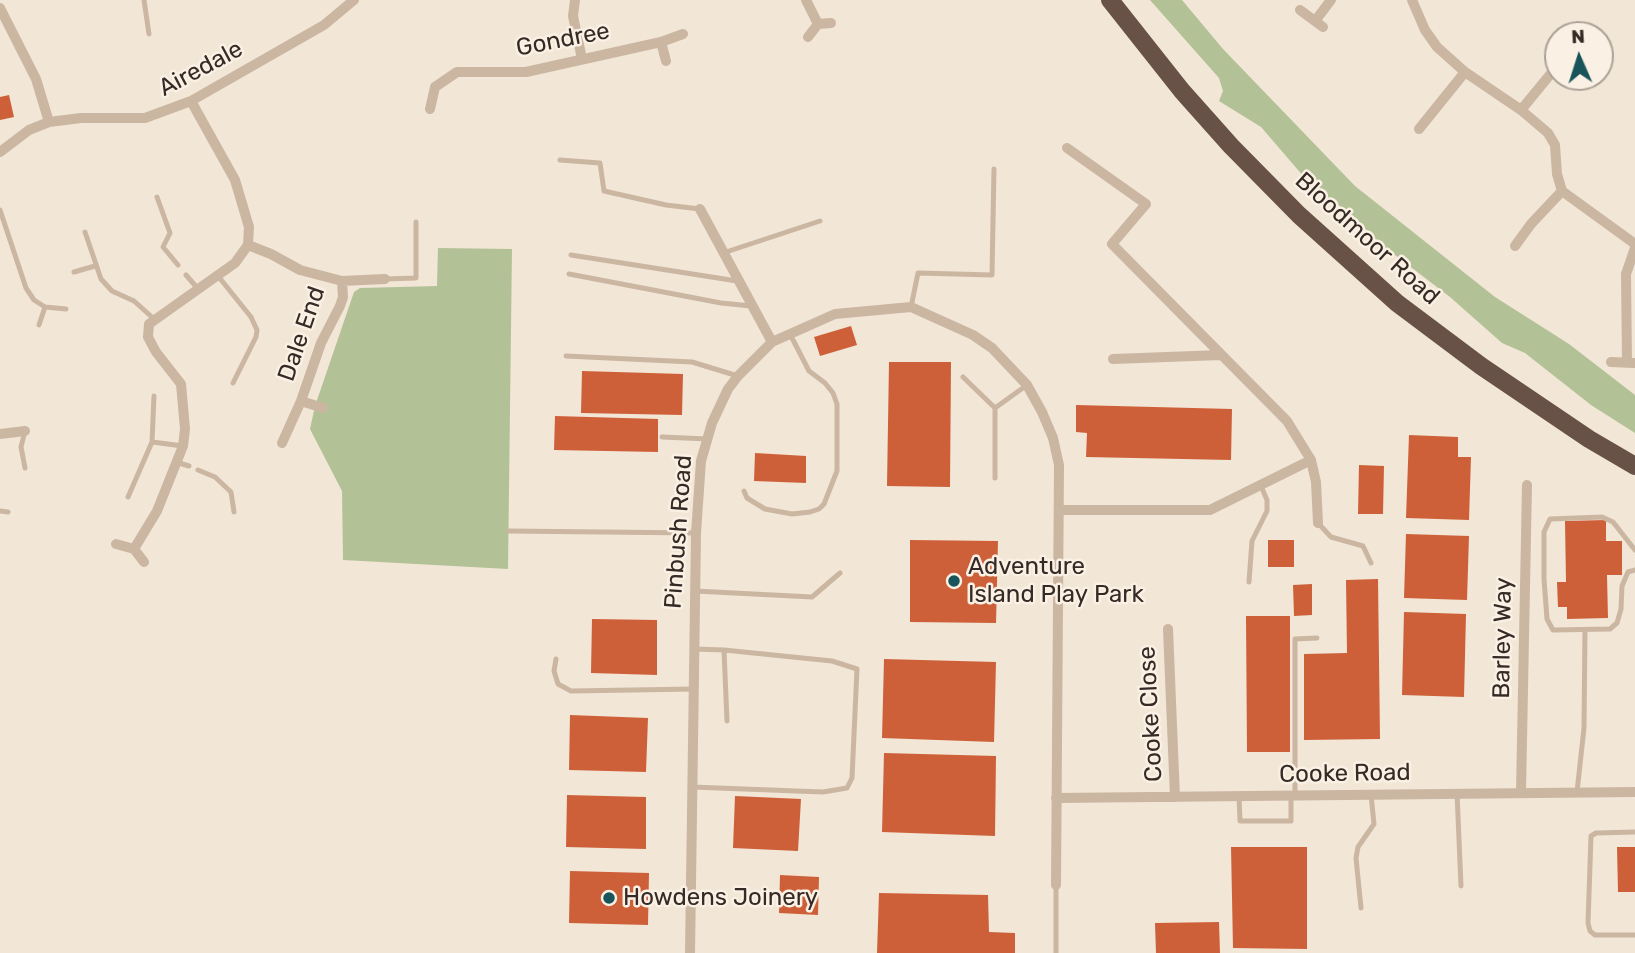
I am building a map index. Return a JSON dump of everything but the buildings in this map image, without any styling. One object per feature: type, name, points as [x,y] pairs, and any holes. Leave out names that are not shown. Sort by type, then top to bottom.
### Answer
[{"type":"highway","name":"Bloodmoor Road","points":[[1110,0],[1182,91],[1231,146],[1300,215],[1397,303],[1481,366],[1589,439],[1635,466]]},
{"type":"street","points":[[0,152],[29,130],[50,122],[36,79],[0,7],[8,0]]},
{"type":"street","name":"Airedale","points":[[50,122],[81,118],[145,118],[191,101],[324,25],[354,0]]},
{"type":"street","points":[[575,0],[573,16],[582,59]]},
{"type":"street","points":[[806,0],[817,24]]},
{"type":"street","points":[[1300,10],[1319,24],[1331,0]]},
{"type":"street","points":[[1412,0],[1425,30],[1437,47],[1465,72],[1548,132],[1555,145],[1557,174],[1562,191],[1635,246],[1626,274],[1631,363],[1611,362]]},
{"type":"street","points":[[817,24],[831,23]]},
{"type":"street","points":[[808,37],[817,24]]},
{"type":"street","name":"Gondree","points":[[430,109],[431,84],[457,72],[526,72],[661,42],[683,34]]},
{"type":"street","points":[[661,42],[666,61]]},
{"type":"street","points":[[1419,129],[1465,72]]},
{"type":"street","points":[[1521,110],[1544,82]]},
{"type":"street","points":[[134,549],[157,511],[183,446],[185,429],[181,384],[148,337],[149,324],[153,318],[199,290],[235,263],[248,245],[249,227],[234,180],[191,101]]},
{"type":"street","points":[[1067,148],[1146,204],[1112,244],[1287,421],[1311,460],[1316,482],[1318,523]]},
{"type":"street","points":[[1515,246],[1531,224],[1562,191]]},
{"type":"street","points":[[700,209],[772,342]]},
{"type":"street","name":"Dale End","points":[[248,245],[300,270],[342,281],[385,279]]},
{"type":"street","name":"Dale End","points":[[282,443],[301,401],[321,342],[340,306],[343,297],[342,281]]},
{"type":"street","name":"Pinbush Road","points":[[690,953],[696,533],[701,461],[728,389],[738,376],[772,342],[835,314],[911,307],[973,335],[992,348],[1027,385],[1053,438],[1059,465],[1056,885]]},
{"type":"street","points":[[1113,359],[1221,355]]},
{"type":"street","name":"Dale End","points":[[301,401],[323,408]]},
{"type":"street","points":[[0,434],[25,431]]},
{"type":"street","points":[[1059,510],[1210,510],[1311,460]]},
{"type":"street","name":"Barley Way","points":[[1521,792],[1527,485]]},
{"type":"street","points":[[116,544],[134,549],[144,562]]},
{"type":"street","name":"Cooke Close","points":[[1168,629],[1175,797]]},
{"type":"street","name":"Cooke Road","points":[[1056,798],[1635,792]]},
{"type":"lane","points":[[144,0],[149,34]]},
{"type":"lane","points":[[560,160],[600,163],[604,191],[666,205],[700,209]]},
{"type":"lane","points":[[911,307],[918,274],[992,275],[994,169]]},
{"type":"lane","points":[[157,197],[170,233],[163,247],[178,265]]},
{"type":"lane","points":[[0,210],[26,288],[34,300],[45,307],[66,309]]},
{"type":"lane","points":[[723,253],[820,221]]},
{"type":"lane","points":[[385,279],[416,278],[416,222]]},
{"type":"lane","points":[[85,232],[101,279],[112,290],[134,301],[153,318]]},
{"type":"lane","points":[[571,255],[737,281]]},
{"type":"lane","points":[[74,272],[95,266]]},
{"type":"lane","points":[[569,274],[721,303],[751,306]]},
{"type":"lane","points":[[186,275],[199,290]]},
{"type":"lane","points":[[218,276],[251,317],[257,330],[233,383]]},
{"type":"lane","points":[[39,325],[45,307]]},
{"type":"lane","points":[[744,491],[747,498],[765,509],[792,514],[810,512],[824,504],[837,471],[837,404],[825,383],[809,372],[790,334]]},
{"type":"lane","points":[[566,356],[692,362],[738,376]]},
{"type":"lane","points":[[963,377],[995,408],[995,478]]},
{"type":"lane","points":[[995,408],[1027,385]]},
{"type":"lane","points":[[128,497],[152,442],[154,396]]},
{"type":"lane","points":[[25,431],[21,447],[25,468]]},
{"type":"lane","points":[[662,437],[708,439]]},
{"type":"lane","points":[[152,442],[183,446]]},
{"type":"lane","points":[[176,462],[189,466]]},
{"type":"lane","points":[[198,470],[215,477],[231,492],[234,512]]},
{"type":"lane","points":[[1249,582],[1252,541],[1267,511],[1267,500],[1261,486]]},
{"type":"lane","points":[[0,511],[8,512]]},
{"type":"lane","points":[[1635,550],[1613,522],[1602,517],[1550,519],[1544,532],[1547,619],[1553,630],[1610,629],[1617,623],[1621,609],[1622,586],[1628,572],[1635,570]]},
{"type":"lane","points":[[1318,523],[1331,537],[1363,546],[1371,563]]},
{"type":"lane","points":[[509,531],[696,533]]},
{"type":"lane","points":[[695,591],[812,597],[841,573]]},
{"type":"lane","points":[[1577,792],[1584,728],[1585,630]]},
{"type":"lane","points":[[1239,796],[1240,821],[1291,821],[1295,639],[1317,638]]},
{"type":"lane","points":[[692,787],[823,792],[847,788],[852,778],[857,669],[832,661],[694,649]]},
{"type":"lane","points":[[724,650],[727,722]]},
{"type":"lane","points":[[556,659],[554,671],[558,684],[571,691],[694,689]]},
{"type":"lane","points":[[1457,793],[1461,886]]},
{"type":"lane","points":[[1360,908],[1356,858],[1359,847],[1374,824],[1371,794]]},
{"type":"lane","points":[[1635,832],[1591,835],[1588,923],[1590,932],[1595,935],[1635,935]]},
{"type":"lane","points":[[1056,885],[1056,953]]},
{"type":"green space","points":[[1150,0],[1182,0],[1223,49],[1355,186],[1495,297],[1569,344],[1635,395],[1635,433],[1591,405],[1525,353],[1502,343],[1450,297],[1382,245],[1346,210],[1317,192],[1261,127],[1219,101],[1223,91],[1219,78]]},
{"type":"green space","points":[[438,248],[512,249],[508,569],[343,560],[342,491],[310,429],[315,406],[354,292],[360,288],[437,286]]},
{"type":"place","name":"Adventure Island Play Park","points":[[954,581]]},
{"type":"place","name":"Howdens Joinery","points":[[609,898]]}]
